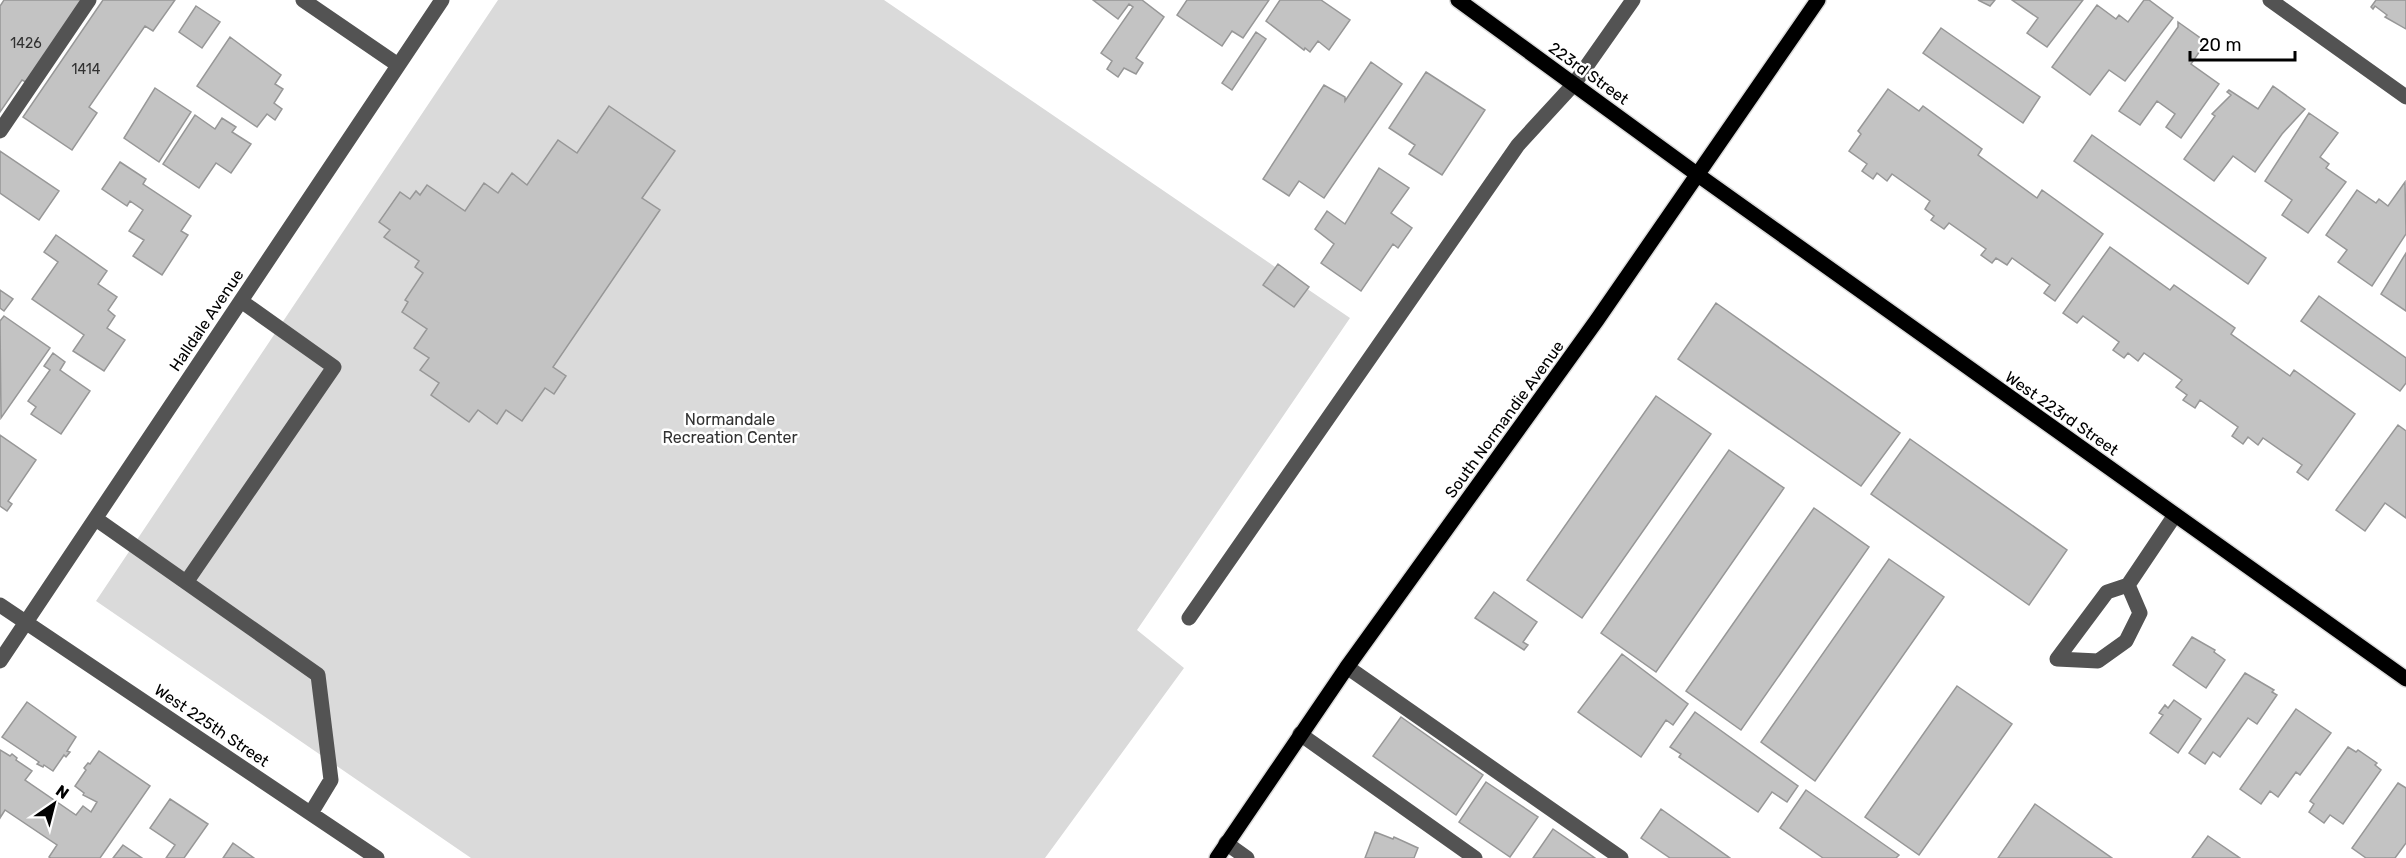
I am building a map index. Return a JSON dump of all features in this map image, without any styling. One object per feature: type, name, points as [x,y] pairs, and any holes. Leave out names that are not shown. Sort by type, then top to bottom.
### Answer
[{"type":"main road","name":"223rd Street","points":[[1458,0],[1698,176]]},
{"type":"main road","name":"South Normandie Avenue","points":[[1217,858],[1300,734],[1698,176],[1818,0]]},
{"type":"main road","name":"West 223rd Street","points":[[1698,176],[2406,679]]},
{"type":"street","points":[[0,131],[89,0]]},
{"type":"street","points":[[303,0],[398,65]]},
{"type":"street","name":"Halldale Avenue","points":[[0,661],[442,0]]},
{"type":"street","points":[[1189,618],[1518,145],[1574,84],[1633,0]]},
{"type":"street","points":[[2272,0],[2406,97]]},
{"type":"street","points":[[187,581],[334,367],[241,300]]},
{"type":"street","points":[[2128,585],[2140,613],[2126,641],[2098,661],[2057,658],[2107,592],[2128,585],[2175,515]]},
{"type":"street","points":[[96,519],[318,675],[331,780],[311,813]]},
{"type":"street","name":"West 225th Street","points":[[0,605],[377,858]]},
{"type":"street","points":[[1347,667],[1622,858]]},
{"type":"street","points":[[1300,734],[1475,858]]},
{"type":"street","points":[[1226,843],[1247,858]]},
{"type":"green space","name":"Normandale Recreation Center","points":[[498,0],[884,0],[1350,318],[1137,630],[1184,668],[1045,858],[471,858],[96,601]]},
{"type":"building","points":[[4,0],[82,0],[26,82],[22,80],[0,112],[0,6]]},
{"type":"building","points":[[103,0],[175,0],[153,31],[145,26],[89,107],[97,113],[72,150],[23,117]]},
{"type":"building","points":[[1093,0],[1142,0],[1164,17],[1136,58],[1143,63],[1136,74],[1124,68],[1118,77],[1107,69],[1112,61],[1101,53],[1133,7],[1129,4],[1118,19]]},
{"type":"building","points":[[1187,0],[1269,0],[1243,38],[1232,31],[1222,46],[1177,15]]},
{"type":"building","points":[[1280,0],[1321,0],[1350,20],[1329,50],[1318,41],[1310,52],[1305,48],[1304,50],[1266,21]]},
{"type":"building","points":[[1978,0],[1995,0],[1990,6]]},
{"type":"building","points":[[2012,0],[2083,0],[2047,47],[2027,33],[2038,18]]},
{"type":"building","points":[[2144,0],[2149,0],[2173,18],[2125,81],[2109,70],[2090,95],[2052,67],[2097,5],[2116,19],[2119,15],[2128,22]]},
{"type":"building","points":[[2376,0],[2406,0],[2406,29],[2385,17],[2387,15],[2375,6],[2373,9],[2371,7]]},
{"type":"building","points":[[196,6],[220,22],[202,48],[179,32]]},
{"type":"building","points":[[2178,22],[2206,42],[2191,64],[2219,84],[2181,138],[2166,127],[2175,114],[2157,101],[2140,125],[2119,111],[2178,27]]},
{"type":"building","points":[[1941,28],[2040,97],[2023,123],[1923,53]]},
{"type":"building","points":[[1256,32],[1266,39],[1232,90],[1222,83]]},
{"type":"building","points":[[230,37],[281,75],[275,84],[283,89],[274,103],[282,109],[275,120],[267,114],[257,127],[197,86]]},
{"type":"building","points":[[1371,62],[1402,84],[1324,198],[1299,181],[1289,196],[1263,179],[1324,85],[1345,97],[1345,101]]},
{"type":"building","points":[[1426,72],[1485,110],[1442,175],[1409,154],[1415,145],[1389,128]]},
{"type":"building","points":[[2273,86],[2305,109],[2282,134],[2255,172],[2233,156],[2214,181],[2184,159],[2215,116],[2212,114],[2231,95],[2227,92],[2229,90],[2258,109]]},
{"type":"building","points":[[155,88],[191,112],[159,162],[124,138]]},
{"type":"building","points":[[1888,89],[1919,111],[1923,106],[1982,149],[1978,155],[2037,198],[2042,190],[2103,234],[2055,301],[2044,293],[2050,285],[2012,258],[2007,265],[1996,258],[1992,263],[1981,255],[1986,249],[1949,223],[1944,229],[1931,220],[1934,216],[1925,209],[1930,201],[1892,174],[1887,181],[1877,173],[1873,179],[1862,171],[1867,164],[1849,151],[1861,134],[1858,131]]},
{"type":"building","points":[[609,106],[675,151],[642,198],[660,210],[553,367],[566,376],[554,394],[545,388],[522,421],[506,410],[497,424],[478,410],[469,422],[431,395],[439,383],[420,370],[429,358],[414,348],[427,329],[402,312],[408,302],[405,300],[423,273],[415,267],[419,261],[384,237],[390,230],[379,222],[400,192],[410,199],[416,191],[420,195],[427,185],[465,211],[484,183],[498,193],[512,173],[527,185],[558,140],[577,153]]},
{"type":"building","points":[[2309,113],[2338,133],[2320,157],[2329,164],[2326,168],[2346,182],[2308,233],[2282,215],[2292,200],[2265,181]]},
{"type":"building","points":[[195,115],[215,129],[222,118],[236,127],[232,132],[251,144],[231,173],[216,163],[199,188],[163,164]]},
{"type":"building","points":[[2092,135],[2266,258],[2248,284],[2074,161]]},
{"type":"building","points":[[0,151],[59,191],[39,220],[0,193]]},
{"type":"building","points":[[120,162],[146,179],[143,184],[191,216],[181,231],[188,235],[162,275],[133,256],[144,240],[129,231],[143,210],[130,201],[127,206],[102,189]]},
{"type":"building","points":[[1379,168],[1409,188],[1391,213],[1412,228],[1398,248],[1393,244],[1361,291],[1321,263],[1334,244],[1315,229],[1327,211],[1345,224]]},
{"type":"building","points":[[2405,182],[2406,234],[2372,286],[2338,262],[2347,250],[2326,235],[2357,190],[2376,203],[2379,199],[2388,206]]},
{"type":"building","points":[[56,235],[107,271],[98,284],[117,297],[108,310],[115,316],[107,328],[125,340],[104,371],[73,351],[84,335],[32,299],[58,262],[44,252]]},
{"type":"building","points":[[2110,247],[2170,290],[2174,285],[2235,328],[2231,334],[2290,376],[2294,370],[2355,414],[2308,480],[2297,472],[2302,465],[2263,438],[2258,445],[2248,437],[2243,444],[2232,436],[2238,427],[2200,400],[2195,408],[2183,400],[2187,395],[2176,387],[2182,380],[2144,353],[2138,361],[2128,353],[2124,358],[2113,350],[2119,342],[2083,316],[2077,323],[2063,313]]},
{"type":"building","points":[[2406,253],[2406,311],[2381,294]]},
{"type":"building","points":[[1278,264],[1309,287],[1294,307],[1263,285]]},
{"type":"building","points":[[0,290],[13,299],[4,311],[0,308]]},
{"type":"building","points":[[2319,296],[2406,358],[2406,383],[2400,391],[2301,321]]},
{"type":"building","points":[[1716,303],[1900,433],[1861,486],[1678,359]]},
{"type":"building","points":[[4,316],[50,348],[1,418],[0,321]]},
{"type":"building","points":[[53,353],[65,362],[60,370],[90,391],[61,434],[31,414],[36,407],[28,401],[50,370],[44,366]]},
{"type":"building","points":[[1656,396],[1711,434],[1582,618],[1527,580]]},
{"type":"building","points":[[2398,425],[2406,431],[2406,518],[2385,503],[2365,531],[2336,510]]},
{"type":"building","points":[[0,435],[36,460],[8,501],[12,504],[7,511],[0,506]]},
{"type":"building","points":[[1910,439],[2067,550],[2029,605],[1871,494]]},
{"type":"building","points":[[1729,450],[1784,488],[1656,672],[1601,633]]},
{"type":"building","points":[[1814,508],[1869,547],[1741,730],[1686,691]]},
{"type":"building","points":[[1889,559],[1944,597],[1815,781],[1761,742]]},
{"type":"building","points":[[1494,592],[1537,622],[1523,642],[1528,645],[1524,650],[1475,618]]},
{"type":"building","points":[[2192,637],[2215,650],[2214,652],[2225,660],[2206,688],[2173,665]]},
{"type":"building","points":[[1622,654],[1688,704],[1673,725],[1666,720],[1641,757],[1578,712]]},
{"type":"building","points":[[2245,673],[2274,690],[2272,692],[2277,695],[2257,724],[2248,718],[2220,757],[2213,752],[2205,764],[2189,753]]},
{"type":"building","points":[[1957,686],[2012,724],[1919,855],[1865,817]]},
{"type":"building","points":[[2174,700],[2201,719],[2178,753],[2150,733],[2163,715],[2159,713],[2165,705],[2168,708]]},
{"type":"building","points":[[27,702],[76,737],[67,751],[70,752],[66,757],[64,755],[53,771],[44,765],[43,767],[37,764],[39,762],[2,737]]},
{"type":"building","points":[[2296,709],[2331,733],[2300,775],[2296,772],[2278,797],[2270,791],[2261,804],[2240,789]]},
{"type":"building","points":[[1695,712],[1798,786],[1787,802],[1772,792],[1758,812],[1679,757],[1681,754],[1670,747]]},
{"type":"building","points":[[1401,717],[1483,775],[1456,815],[1373,756]]},
{"type":"building","points":[[2348,747],[2356,752],[2358,750],[2377,763],[2375,765],[2381,770],[2343,824],[2330,815],[2324,823],[2309,812],[2314,804],[2310,801]]},
{"type":"building","points":[[0,750],[10,756],[12,754],[17,758],[16,760],[32,771],[25,780],[76,815],[83,806],[91,812],[97,802],[83,795],[84,793],[75,786],[86,770],[84,768],[88,763],[90,764],[99,751],[150,786],[100,858],[51,858],[49,857],[57,845],[5,810],[0,818]]},
{"type":"building","points":[[1486,782],[1538,817],[1510,857],[1459,822]]},
{"type":"building","points":[[2398,783],[2406,788],[2406,843],[2395,858],[2366,858],[2352,848]]},
{"type":"building","points":[[1806,790],[1899,855],[1896,858],[1823,858],[1780,828]]},
{"type":"building","points":[[170,799],[208,824],[184,858],[166,858],[175,845],[150,828]]},
{"type":"building","points":[[2035,804],[2112,858],[1998,858]]},
{"type":"building","points":[[1661,809],[1730,858],[1670,858],[1641,838]]},
{"type":"building","points":[[1553,829],[1595,858],[1533,858]]},
{"type":"building","points":[[1375,832],[1393,839],[1394,837],[1418,848],[1414,858],[1365,858]]},
{"type":"building","points":[[2208,836],[2240,858],[2192,858]]},
{"type":"building","points":[[233,843],[254,858],[223,858]]},
{"type":"building","points":[[123,845],[142,858],[113,858]]}]
